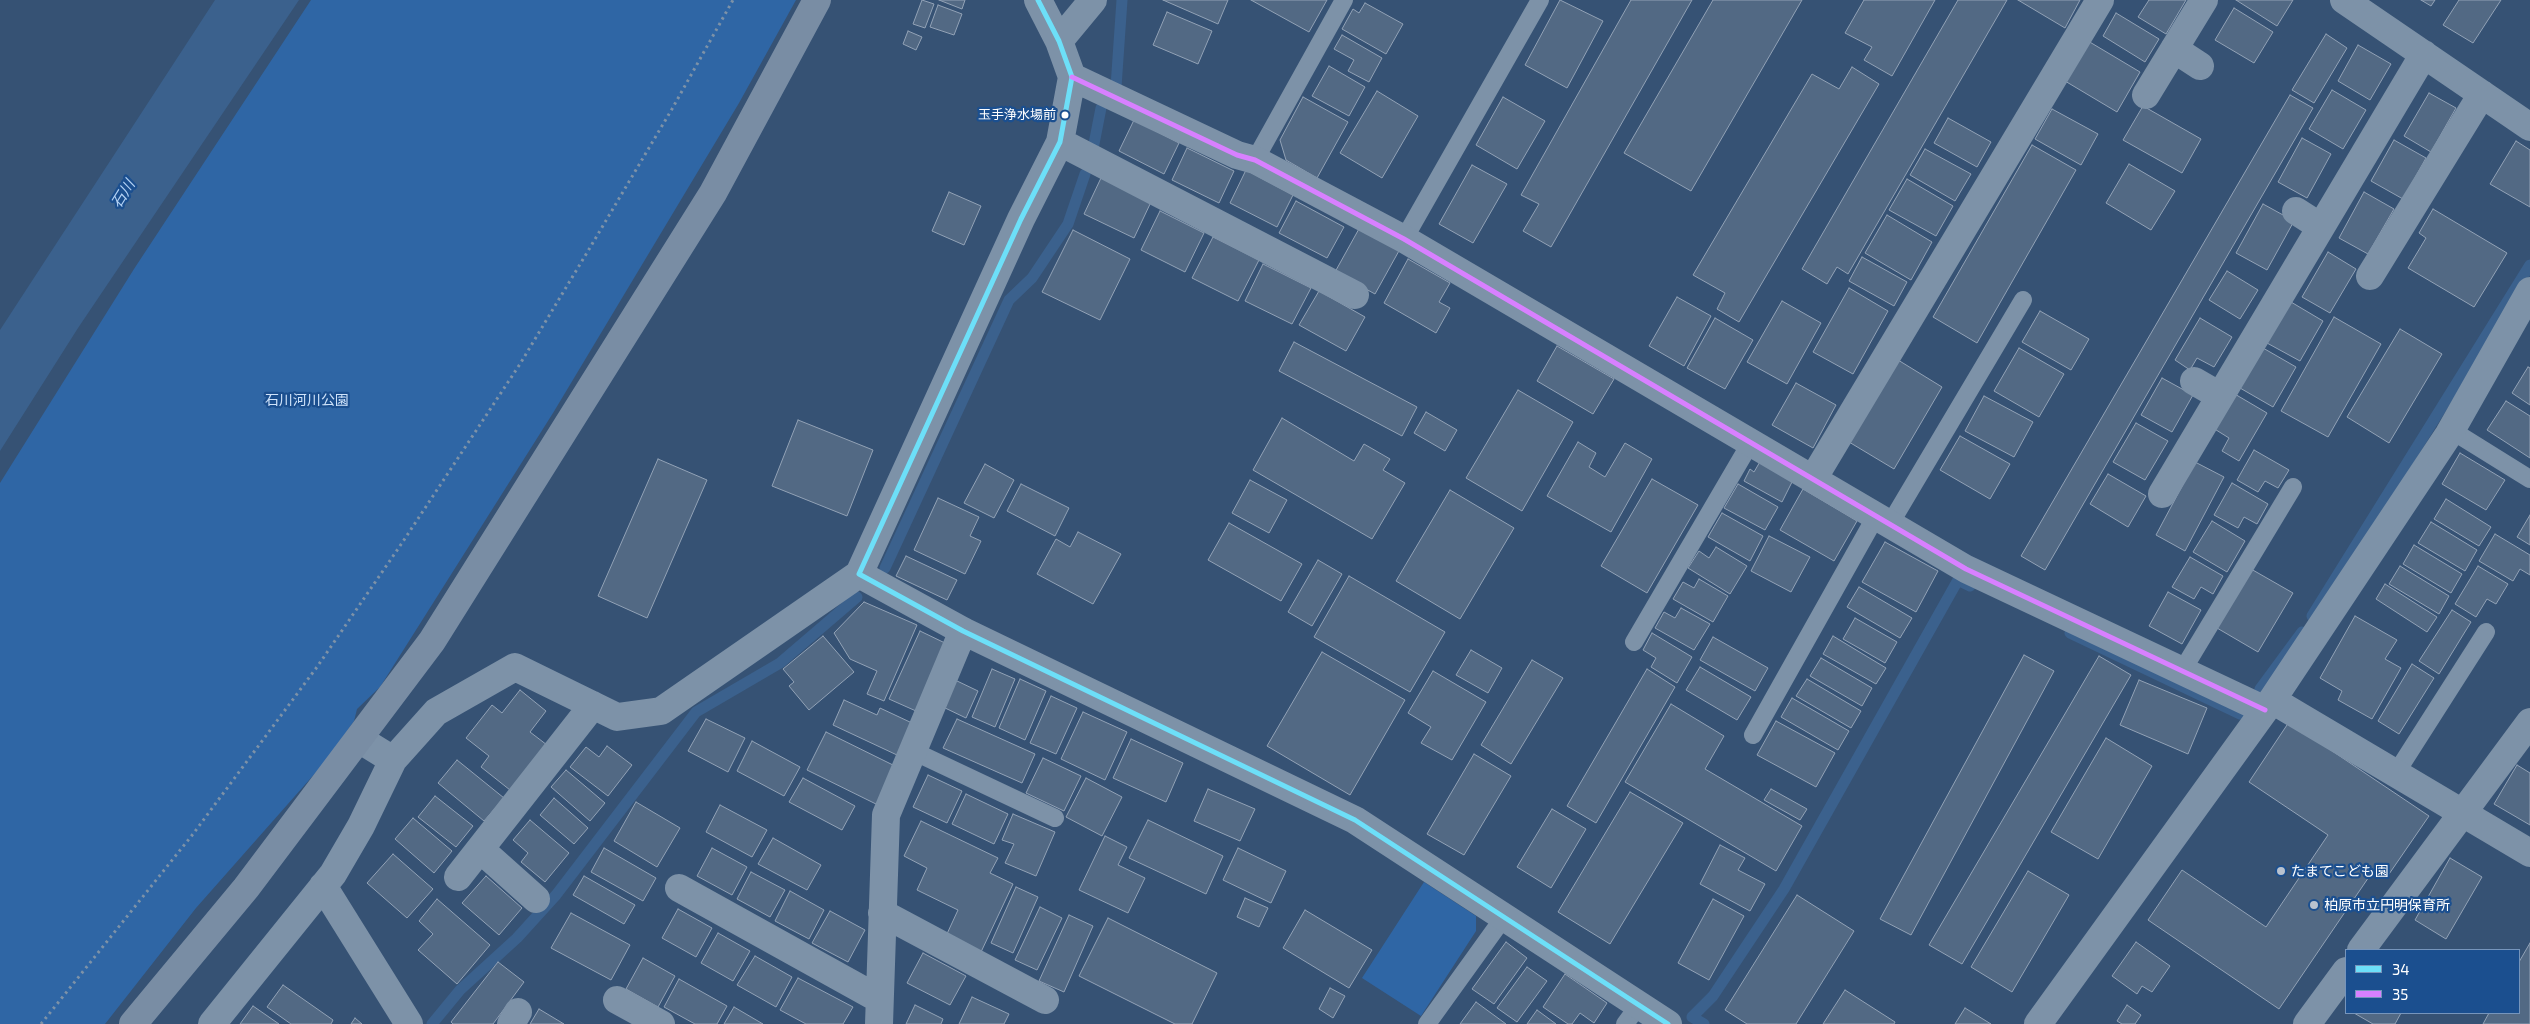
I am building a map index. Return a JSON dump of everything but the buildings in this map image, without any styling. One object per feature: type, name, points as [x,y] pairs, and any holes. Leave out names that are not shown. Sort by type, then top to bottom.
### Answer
[{"type":"street","points":[[133,1024],[246,888],[432,641],[713,193],[817,0]]},
{"type":"street","points":[[212,1024],[333,874],[361,826],[393,760],[436,712],[515,667],[617,717],[661,711],[859,574],[1021,219],[1060,142],[1072,77],[1059,41],[1038,0]]},
{"type":"street","points":[[1059,41],[1093,0]]},
{"type":"street","points":[[1813,479],[2100,0]]},
{"type":"street","points":[[2146,95],[2204,0]]},
{"type":"street","points":[[2344,0],[2530,127]]},
{"type":"street","points":[[2174,49],[2200,66]]},
{"type":"street","points":[[2162,494],[2424,54]]},
{"type":"street","points":[[1072,77],[1237,155],[1256,160],[1404,239],[1966,568],[2182,671],[2269,705],[2396,773],[2530,853]]},
{"type":"street","points":[[2370,276],[2482,94]]},
{"type":"street","points":[[1060,142],[1355,295]]},
{"type":"street","points":[[2296,211],[2321,227]]},
{"type":"street","points":[[2038,1024],[2269,705],[2451,430],[2530,291]]},
{"type":"street","points":[[2194,381],[2220,396]]},
{"type":"street","points":[[859,574],[963,630],[1355,820],[1504,917],[1632,1014],[1668,1024]]},
{"type":"street","points":[[879,1012],[886,815],[963,630]]},
{"type":"street","points":[[458,878],[593,705]]},
{"type":"street","points":[[2362,949],[2530,722]]},
{"type":"street","points":[[359,739],[393,760]]},
{"type":"street","points":[[480,849],[536,899]]},
{"type":"street","points":[[323,886],[409,1024]]},
{"type":"street","points":[[679,888],[879,1012]]},
{"type":"street","points":[[882,913],[1045,1000]]},
{"type":"street","points":[[2307,1024],[2345,972]]},
{"type":"street","points":[[616,1000],[661,1024]]},
{"type":"lane","points":[[1256,160],[1344,0]]},
{"type":"lane","points":[[1404,239],[1540,0]]},
{"type":"lane","points":[[1753,735],[1883,520],[2022,300]]},
{"type":"lane","points":[[2451,430],[2530,479]]},
{"type":"lane","points":[[1634,642],[1750,442]]},
{"type":"lane","points":[[2182,671],[2293,487]]},
{"type":"lane","points":[[2396,773],[2486,632]]},
{"type":"lane","points":[[913,751],[1055,818]]},
{"type":"lane","points":[[1427,1024],[1504,917]]},
{"type":"path","points":[[41,1024],[199,826],[316,667],[402,543],[535,340],[667,117],[733,0]]},
{"type":"green space","name":"石川河川公園","points":[[311,0],[796,0],[739,103],[553,413],[380,687],[357,709],[354,721],[325,762],[196,908],[105,1024],[0,1024],[0,483],[134,269]]},
{"type":"green space","points":[[1424,882],[1476,916],[1476,931],[1421,1016],[1362,978]]},
{"type":"water","name":"石川","points":[[215,0],[299,0],[78,328],[0,451],[0,330]]},
{"type":"waterway","points":[[1116,87],[1122,0]]},
{"type":"waterway","points":[[1093,149],[1101,108]]},
{"type":"waterway","points":[[885,568],[1009,300],[1032,278],[1068,224],[1085,174]]},
{"type":"waterway","points":[[2312,616],[2530,265]]},
{"type":"waterway","points":[[1704,1024],[1692,1017],[1713,996],[1784,889],[1958,580],[1970,586]]},
{"type":"waterway","points":[[432,1024],[460,990],[517,938],[556,895],[696,712],[780,663],[857,597]]},
{"type":"waterway","points":[[2260,689],[2302,632]]},
{"type":"waterway","points":[[2070,633],[2240,714]]},
{"type":"transit line","name":"34","points":[[1038,0],[1059,41],[1072,77],[1060,142],[1021,219],[859,574],[963,631],[1355,820],[1668,1024]]},
{"type":"transit line","name":"35","points":[[1072,77],[1237,155],[1255,160],[1404,239],[1966,569],[2265,710]]},
{"type":"place","name":"玉手浄水場前","points":[[1065,115]]},
{"type":"place","name":"たまてこども園","points":[[2281,871]]},
{"type":"place","name":"柏原市立円明保育所","points":[[2314,905]]}]
